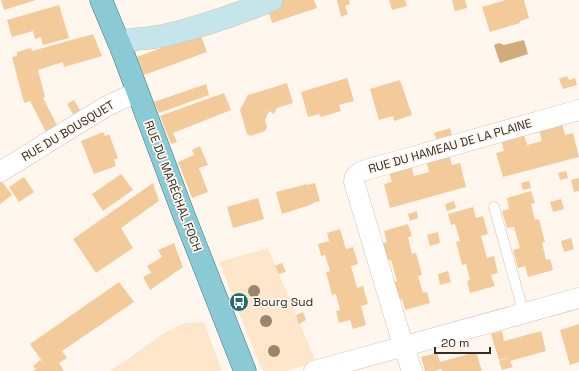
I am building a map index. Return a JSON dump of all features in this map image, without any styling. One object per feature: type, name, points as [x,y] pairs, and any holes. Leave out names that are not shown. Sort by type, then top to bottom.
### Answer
[{"type":"main road","name":"RUE DU MARÉCHAL FOCH","points":[[101,0],[119,42],[218,306],[245,371]]},
{"type":"main road","points":[[119,42],[166,35],[247,10],[272,0]]},
{"type":"street","name":"RUE DU BOUSQUET","points":[[0,172],[105,107],[137,92]]},
{"type":"street","name":"RUE DU HAMEAU DE LA PLAINE","points":[[403,346],[354,178],[362,171],[579,110]]},
{"type":"street","points":[[314,371],[579,298]]},
{"type":"street","points":[[403,346],[412,371]]},
{"type":"lane","points":[[494,207],[524,314]]},
{"type":"shaded area","points":[[524,40],[528,54],[500,63],[494,45],[499,43],[504,45]]},
{"type":"shaded area","points":[[268,248],[316,362],[286,371],[264,371],[260,366],[219,262]]},
{"type":"shaded area","points":[[204,322],[222,371],[110,371],[166,332],[185,323]]},
{"type":"building","points":[[1,0],[36,0],[4,10]]},
{"type":"building","points":[[283,0],[314,0],[317,8],[272,23],[267,7]]},
{"type":"building","points":[[337,0],[349,0],[350,4],[345,6],[348,14],[341,17]]},
{"type":"building","points":[[389,0],[405,0],[407,6],[392,10]]},
{"type":"building","points":[[452,0],[465,0],[467,8],[455,11]]},
{"type":"building","points":[[506,0],[524,0],[529,18],[520,21],[520,23],[490,32],[482,7]]},
{"type":"building","points":[[59,5],[69,38],[43,45],[41,37],[35,39],[33,31],[12,37],[7,20]]},
{"type":"building","points":[[200,33],[207,52],[144,75],[137,57]]},
{"type":"building","points":[[93,34],[102,56],[64,67],[63,62],[38,70],[45,97],[43,98],[58,127],[47,134],[30,101],[24,103],[12,57],[17,56],[17,52],[31,48],[32,51]]},
{"type":"building","points":[[567,76],[569,80],[575,78],[577,85],[563,89],[559,79]]},
{"type":"building","points":[[347,78],[354,101],[339,105],[341,111],[321,117],[319,114],[308,117],[301,92]]},
{"type":"building","points":[[400,80],[412,115],[394,121],[393,116],[379,120],[370,89]]},
{"type":"building","points":[[287,83],[293,103],[277,108],[274,114],[269,111],[265,120],[267,128],[265,131],[250,136],[247,134],[240,110],[248,95]]},
{"type":"building","points":[[206,84],[209,95],[159,113],[154,102]]},
{"type":"building","points":[[224,93],[231,110],[173,133],[177,142],[171,144],[160,116]]},
{"type":"building","points":[[74,100],[81,112],[74,116],[67,104]]},
{"type":"building","points":[[562,123],[565,135],[573,133],[579,157],[503,177],[496,153],[504,151],[501,140],[524,134],[527,145],[542,141],[539,130]]},
{"type":"building","points":[[450,128],[452,135],[436,139],[434,133]]},
{"type":"building","points":[[103,132],[105,136],[109,134],[118,158],[114,160],[116,166],[94,174],[81,141]]},
{"type":"building","points":[[200,146],[208,165],[199,168],[208,192],[192,198],[178,162],[194,155],[192,150]]},
{"type":"building","points":[[449,154],[452,165],[460,163],[466,187],[390,208],[384,184],[392,182],[388,170],[411,164],[414,176],[429,172],[426,160]]},
{"type":"building","points":[[566,171],[568,178],[560,180],[558,173]]},
{"type":"building","points":[[121,174],[133,190],[103,211],[92,194]]},
{"type":"building","points":[[24,177],[34,192],[19,202],[9,187]]},
{"type":"building","points":[[579,178],[579,191],[574,192],[571,180]]},
{"type":"building","points":[[1,180],[12,195],[0,204],[0,181]]},
{"type":"building","points":[[529,181],[531,188],[523,190],[521,183]]},
{"type":"building","points":[[153,183],[159,201],[121,228],[133,248],[96,273],[73,239]]},
{"type":"building","points":[[315,183],[320,201],[282,214],[276,192]]},
{"type":"building","points":[[531,191],[535,203],[531,204],[535,220],[539,219],[545,242],[542,243],[546,260],[550,259],[553,270],[528,277],[525,266],[518,268],[513,250],[520,248],[514,227],[507,228],[502,211],[509,209],[507,198]]},
{"type":"building","points":[[258,198],[264,219],[233,228],[227,207]]},
{"type":"building","points":[[561,199],[564,209],[553,212],[550,202]]},
{"type":"building","points":[[454,201],[456,208],[447,211],[445,204]]},
{"type":"building","points":[[473,207],[476,218],[483,216],[488,234],[481,236],[487,258],[494,256],[498,273],[491,275],[495,286],[470,293],[467,281],[470,280],[466,264],[462,265],[456,242],[460,241],[455,224],[451,225],[448,214]]},
{"type":"building","points":[[417,211],[418,218],[410,221],[408,214]]},
{"type":"building","points":[[408,224],[412,236],[408,237],[412,254],[416,253],[422,275],[418,276],[423,293],[427,292],[430,303],[405,310],[402,299],[395,301],[390,283],[397,281],[391,260],[384,262],[380,244],[387,242],[384,231]]},
{"type":"building","points":[[340,229],[346,249],[353,247],[358,264],[351,266],[357,288],[363,286],[368,304],[361,306],[366,325],[353,329],[350,320],[339,323],[336,311],[340,310],[336,294],[332,295],[326,272],[330,271],[325,255],[321,256],[318,244],[329,241],[327,233]]},
{"type":"building","points":[[438,232],[440,243],[430,246],[427,235]]},
{"type":"building","points":[[571,238],[574,249],[564,252],[561,241]]},
{"type":"building","points":[[174,243],[183,267],[150,290],[143,277],[151,273],[147,266],[162,257],[158,250]]},
{"type":"building","points":[[282,263],[286,272],[279,274],[275,266]]},
{"type":"building","points":[[448,271],[451,282],[440,285],[438,274]]},
{"type":"building","points":[[119,282],[134,302],[62,351],[67,358],[59,363],[64,371],[33,371],[36,369],[33,366],[40,360],[44,364],[30,344]]},
{"type":"building","points":[[303,312],[306,320],[299,324],[296,315]]},
{"type":"building","points":[[579,324],[579,362],[570,365],[560,330]]},
{"type":"building","points":[[502,331],[504,341],[541,331],[546,351],[510,361],[513,367],[502,370],[499,361],[508,358],[499,360],[491,334]]},
{"type":"building","points":[[476,352],[482,371],[442,371],[441,369],[435,371],[425,371],[421,357],[437,353],[440,362]]},
{"type":"place","name":"Bourg Sud","points":[[239,302]]}]
